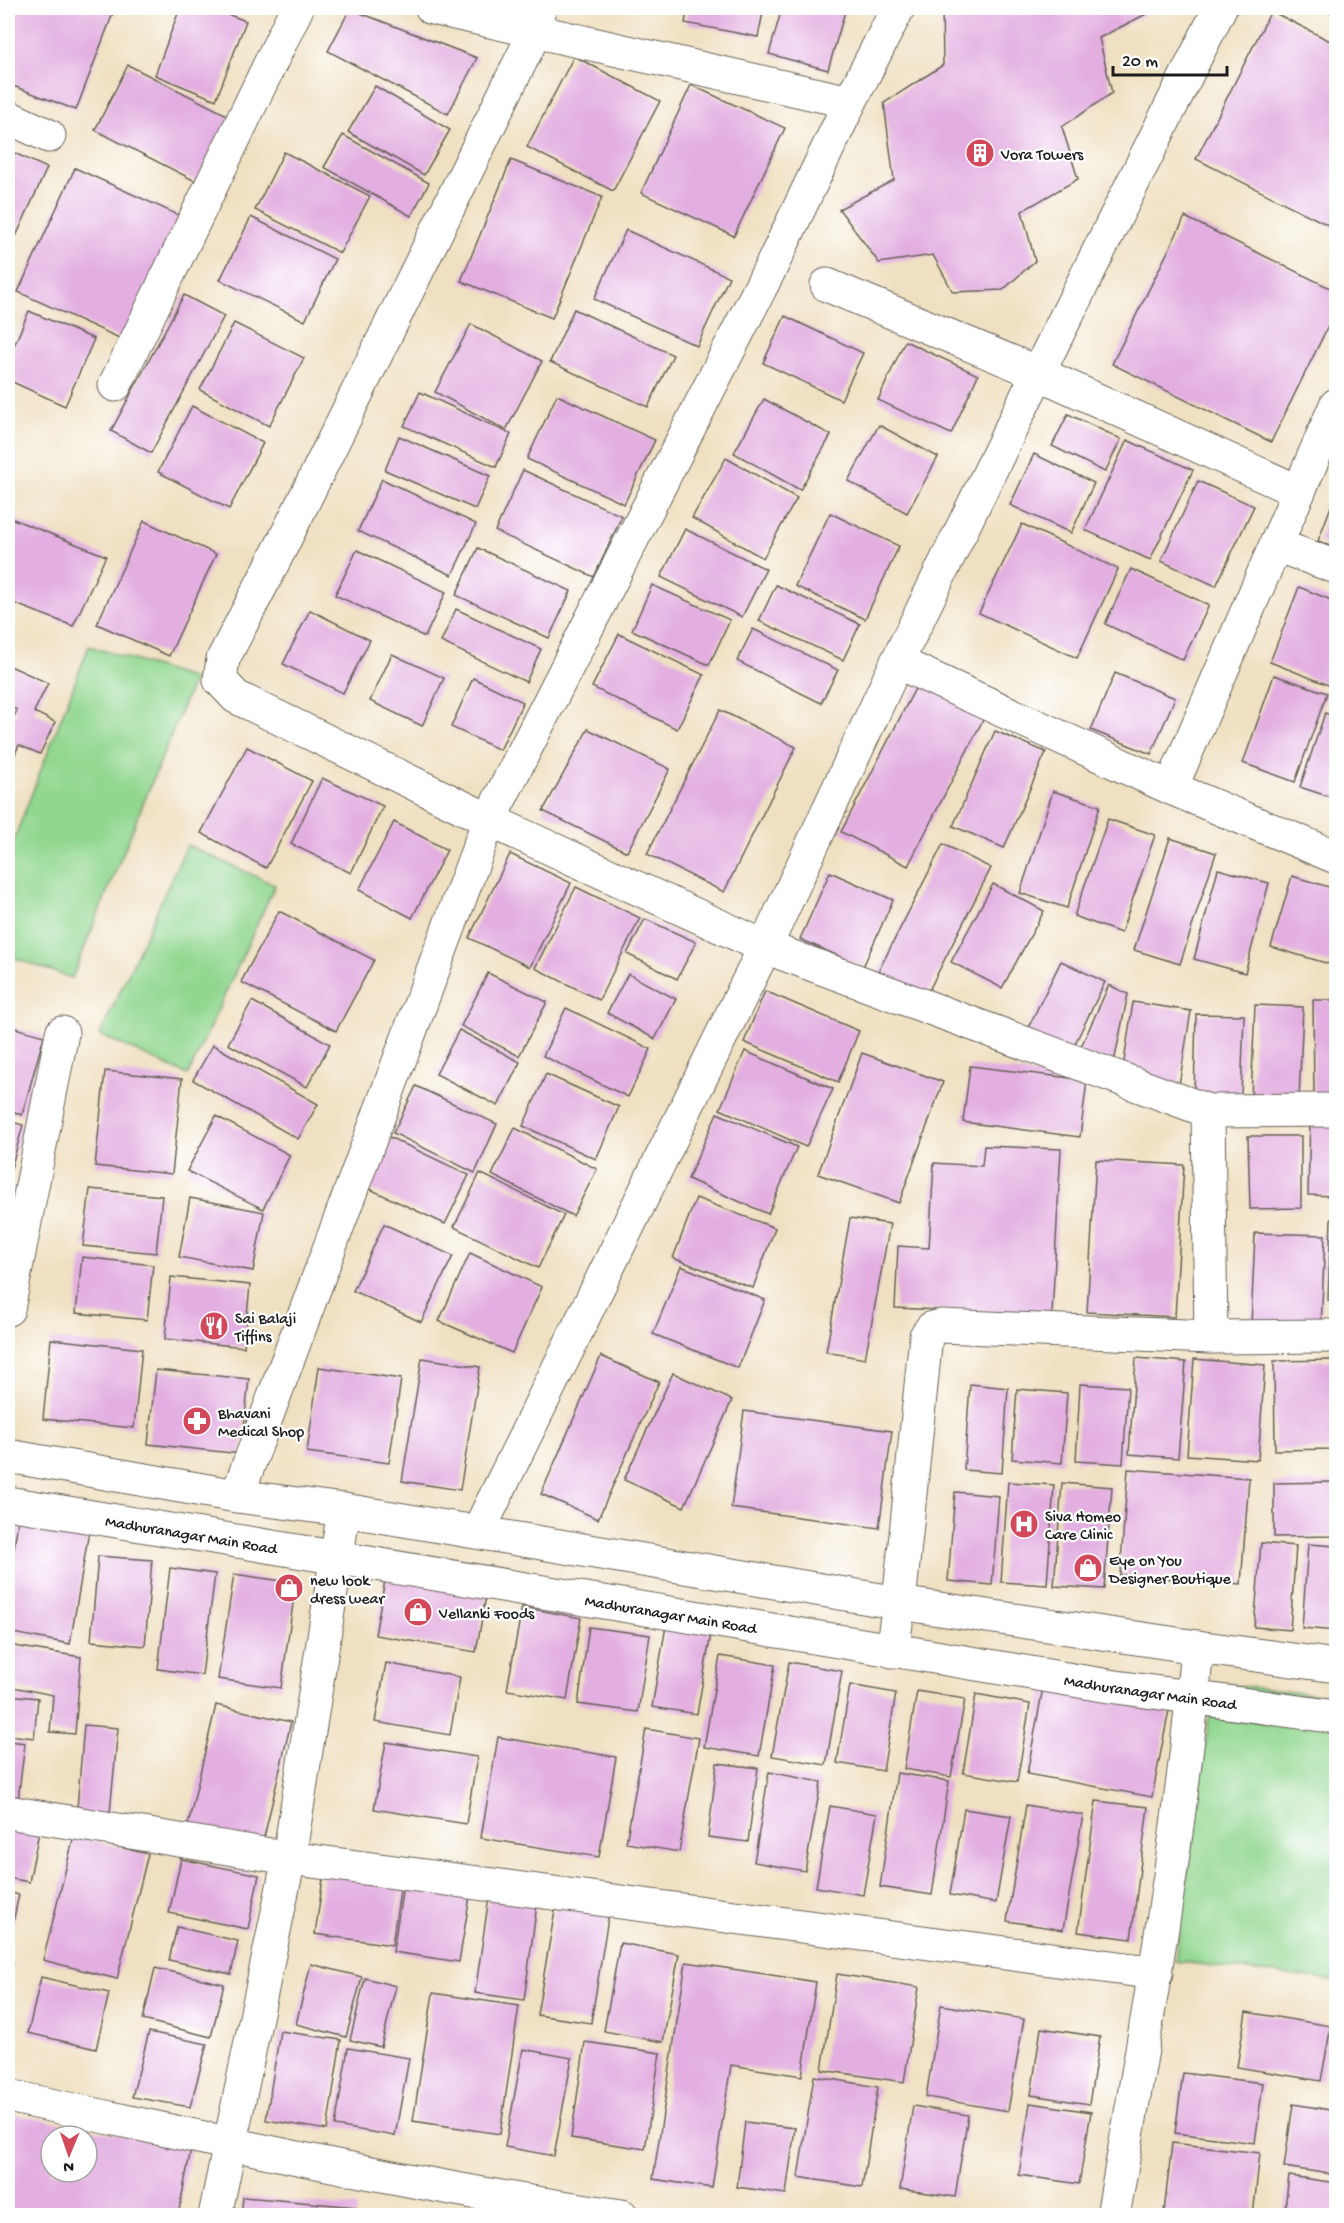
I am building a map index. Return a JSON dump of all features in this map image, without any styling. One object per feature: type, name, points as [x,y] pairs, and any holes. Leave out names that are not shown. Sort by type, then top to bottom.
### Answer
[{"type":"street","points":[[115,385],[297,8]]},
{"type":"street","points":[[432,8],[537,20],[849,102]]},
{"type":"street","points":[[237,1496],[489,820],[773,263],[849,102],[898,8]]},
{"type":"street","points":[[478,1532],[765,947],[897,662],[1220,8]]},
{"type":"street","points":[[537,20],[287,536],[223,659],[220,680],[236,697],[489,820],[765,947],[1208,1111],[1336,1110]]},
{"type":"street","points":[[8,117],[49,136]]},
{"type":"street","points":[[827,285],[1038,373],[1299,492]]},
{"type":"street","points":[[1171,788],[1336,405]]},
{"type":"street","points":[[1276,544],[1336,567]]},
{"type":"street","points":[[897,662],[1171,788],[1336,856]]},
{"type":"street","points":[[8,1309],[62,1033]]},
{"type":"street","points":[[1208,1111],[1211,1337]]},
{"type":"street","points":[[892,1651],[899,1603],[926,1336],[932,1329],[941,1326],[1211,1337],[1336,1336]]},
{"type":"street","points":[[8,1456],[237,1496],[344,1510],[899,1603],[1336,1666]]},
{"type":"street","name":"Madhuranagar Main Road","points":[[8,1503],[892,1651],[1193,1698],[1336,1717]]},
{"type":"street","points":[[215,2216],[289,1858],[344,1510]]},
{"type":"street","points":[[1113,2216],[1156,1973],[1193,1698],[1197,1647]]},
{"type":"street","points":[[8,1812],[289,1858],[1156,1973]]},
{"type":"street","points":[[8,2096],[516,2208],[622,2216]]},
{"type":"green space","points":[[89,646],[194,679],[72,978],[8,956],[8,855]]},
{"type":"green space","points":[[187,845],[275,885],[188,1075],[100,1035]]},
{"type":"green space","points":[[1214,1683],[1336,1697],[1336,1981],[1175,1961]]},
{"type":"building","points":[[8,8],[115,8],[76,110],[8,84]]},
{"type":"building","points":[[180,8],[210,8],[246,21],[216,100],[155,75]]},
{"type":"building","points":[[688,8],[764,8],[758,37],[685,23]]},
{"type":"building","points":[[782,8],[846,8],[828,70],[769,54]]},
{"type":"building","name":"Vora Towers","points":[[942,8],[1151,8],[1152,11],[1099,38],[1112,93],[1062,127],[1078,179],[1022,211],[1035,261],[1003,290],[953,292],[933,255],[879,263],[839,209],[894,180],[884,103],[943,65]]},
{"type":"building","points":[[1318,8],[1336,8],[1336,15]]},
{"type":"building","points":[[350,9],[477,58],[448,114],[328,51]]},
{"type":"building","points":[[1271,11],[1336,44],[1336,229],[1196,159]]},
{"type":"building","points":[[574,56],[660,101],[613,191],[527,147]]},
{"type":"building","points":[[128,65],[231,117],[197,182],[95,130]]},
{"type":"building","points":[[691,85],[785,128],[734,236],[641,193]]},
{"type":"building","points":[[375,86],[450,130],[424,175],[348,132]]},
{"type":"building","points":[[343,135],[429,183],[411,216],[324,167]]},
{"type":"building","points":[[8,150],[47,168],[8,254]]},
{"type":"building","points":[[284,152],[370,196],[340,253],[255,210]]},
{"type":"building","points":[[511,160],[602,197],[552,318],[461,281]]},
{"type":"building","points":[[75,168],[185,218],[128,342],[18,292]]},
{"type":"building","points":[[251,217],[335,259],[305,321],[220,280]]},
{"type":"building","points":[[1185,217],[1336,291],[1336,310],[1271,442],[1112,364]]},
{"type":"building","points":[[626,230],[729,277],[697,346],[594,299]]},
{"type":"building","points":[[184,295],[224,316],[151,453],[111,431]]},
{"type":"building","points":[[574,309],[673,355],[648,407],[550,362]]},
{"type":"building","points":[[29,311],[94,339],[65,406],[8,380],[8,360]]},
{"type":"building","points":[[785,316],[863,353],[841,400],[763,363]]},
{"type":"building","points":[[234,323],[304,358],[269,426],[200,390]]},
{"type":"building","points":[[471,324],[542,361],[506,430],[435,392]]},
{"type":"building","points":[[905,341],[978,375],[951,434],[878,400]]},
{"type":"building","points":[[420,392],[511,434],[496,467],[404,426]]},
{"type":"building","points":[[557,395],[655,440],[624,504],[527,459]]},
{"type":"building","points":[[764,399],[831,435],[800,490],[734,453]]},
{"type":"building","points":[[192,406],[263,443],[229,509],[158,472]]},
{"type":"building","points":[[1068,414],[1121,439],[1105,472],[1052,446]]},
{"type":"building","points":[[879,425],[938,457],[907,513],[848,481]]},
{"type":"building","points":[[399,436],[490,476],[475,509],[385,470]]},
{"type":"building","points":[[1127,440],[1193,470],[1150,560],[1085,530]]},
{"type":"building","points":[[1034,454],[1094,483],[1071,533],[1010,505]]},
{"type":"building","points":[[726,458],[797,498],[763,558],[692,518]]},
{"type":"building","points":[[523,470],[622,516],[594,577],[495,531]]},
{"type":"building","points":[[382,479],[476,524],[452,575],[358,531]]},
{"type":"building","points":[[1198,481],[1254,506],[1216,586],[1161,561]]},
{"type":"building","points":[[1336,493],[1336,548],[1318,541]]},
{"type":"building","points":[[830,513],[899,546],[865,619],[795,586]]},
{"type":"building","points":[[8,517],[106,556],[73,626],[8,601]]},
{"type":"building","points":[[144,521],[216,554],[169,656],[97,624]]},
{"type":"building","points":[[1022,524],[1118,569],[1077,658],[979,613]]},
{"type":"building","points":[[685,529],[766,569],[742,617],[661,577]]},
{"type":"building","points":[[478,548],[571,591],[549,638],[456,595]]},
{"type":"building","points":[[357,550],[446,592],[425,637],[335,595]]},
{"type":"building","points":[[1131,569],[1209,605],[1183,660],[1105,624]]},
{"type":"building","points":[[652,585],[730,620],[709,665],[632,630]]},
{"type":"building","points":[[776,585],[860,624],[843,660],[759,621]]},
{"type":"building","points":[[1299,587],[1336,602],[1336,688],[1270,662]]},
{"type":"building","points":[[456,609],[541,649],[526,682],[441,642]]},
{"type":"building","points":[[310,610],[370,640],[343,693],[283,664]]},
{"type":"building","points":[[753,629],[838,670],[821,703],[737,661]]},
{"type":"building","points":[[619,634],[704,675],[677,729],[592,687]]},
{"type":"building","points":[[392,654],[444,678],[422,726],[370,701]]},
{"type":"building","points":[[8,665],[48,683],[34,712],[55,722],[40,754],[19,745],[8,771],[8,730],[17,710],[8,706]]},
{"type":"building","points":[[1115,673],[1175,698],[1151,754],[1091,730]]},
{"type":"building","points":[[1274,675],[1327,693],[1295,782],[1243,763]]},
{"type":"building","points":[[921,677],[988,710],[908,866],[841,832]]},
{"type":"building","points":[[473,678],[523,702],[500,750],[451,727]]},
{"type":"building","points":[[720,710],[796,747],[724,892],[647,854]]},
{"type":"building","points":[[1325,713],[1336,717],[1336,799],[1300,787]]},
{"type":"building","points":[[588,729],[670,769],[627,852],[543,811]]},
{"type":"building","points":[[995,731],[1046,752],[1004,848],[953,826]]},
{"type":"building","points":[[247,747],[312,781],[266,868],[201,833]]},
{"type":"building","points":[[322,778],[383,806],[351,873],[291,844]]},
{"type":"building","points":[[1053,791],[1100,806],[1067,908],[1020,893]]},
{"type":"building","points":[[1108,819],[1155,835],[1121,933],[1074,916]]},
{"type":"building","points":[[394,822],[447,850],[412,918],[359,890]]},
{"type":"building","points":[[1170,838],[1216,853],[1180,964],[1134,950]]},
{"type":"building","points":[[943,844],[991,868],[924,1000],[876,976]]},
{"type":"building","points":[[510,854],[571,883],[530,967],[469,938]]},
{"type":"building","points":[[1218,869],[1269,883],[1245,973],[1194,959]]},
{"type":"building","points":[[830,872],[893,900],[863,967],[800,939]]},
{"type":"building","points":[[1292,876],[1336,889],[1336,966],[1271,947]]},
{"type":"building","points":[[993,884],[1044,911],[1002,988],[951,962]]},
{"type":"building","points":[[576,887],[640,918],[599,1000],[535,968]]},
{"type":"building","points":[[279,911],[374,960],[336,1031],[241,982]]},
{"type":"building","points":[[645,919],[696,942],[677,979],[627,954]]},
{"type":"building","points":[[1061,961],[1105,982],[1068,1058],[1024,1036]]},
{"type":"building","points":[[488,973],[547,1002],[519,1056],[461,1026]]},
{"type":"building","points":[[628,974],[676,999],[655,1039],[607,1013]]},
{"type":"building","points":[[1109,985],[1128,994],[1113,1067],[1075,1060]]},
{"type":"building","points":[[765,991],[859,1031],[838,1082],[744,1042]]},
{"type":"building","points":[[1313,1000],[1336,1000],[1336,1097],[1314,1097]]},
{"type":"building","points":[[252,1001],[330,1044],[307,1087],[228,1044]]},
{"type":"building","points":[[1133,1002],[1191,1011],[1179,1085],[1122,1075]]},
{"type":"building","points":[[1255,1005],[1303,1007],[1299,1100],[1251,1098]]},
{"type":"building","points":[[566,1008],[651,1049],[628,1097],[543,1056]]},
{"type":"building","points":[[1196,1014],[1244,1015],[1241,1098],[1194,1096]]},
{"type":"building","points":[[8,1026],[44,1036],[22,1115],[8,1110]]},
{"type":"building","points":[[459,1030],[520,1062],[498,1106],[436,1074]]},
{"type":"building","points":[[213,1045],[318,1104],[298,1139],[193,1080]]},
{"type":"building","points":[[745,1051],[833,1089],[806,1147],[720,1109]]},
{"type":"building","points":[[862,1053],[943,1082],[899,1203],[818,1174]]},
{"type":"building","points":[[970,1066],[1087,1080],[1080,1137],[963,1122]]},
{"type":"building","points":[[105,1071],[182,1079],[172,1174],[95,1166]]},
{"type":"building","points":[[546,1074],[619,1107],[596,1159],[523,1126]]},
{"type":"building","points":[[416,1086],[497,1124],[475,1173],[393,1133]]},
{"type":"building","points":[[717,1113],[797,1147],[768,1214],[688,1179]]},
{"type":"building","points":[[216,1116],[290,1155],[263,1209],[187,1171]]},
{"type":"building","points":[[8,1121],[23,1125],[9,1176],[8,1176]]},
{"type":"building","points":[[1310,1121],[1336,1122],[1336,1196],[1308,1195]]},
{"type":"building","points":[[515,1128],[597,1169],[573,1216],[492,1175]]},
{"type":"building","points":[[383,1134],[469,1175],[445,1224],[359,1184]]},
{"type":"building","points":[[1248,1136],[1301,1136],[1301,1208],[1250,1209]]},
{"type":"building","points":[[984,1146],[1061,1149],[1052,1315],[895,1308],[898,1246],[929,1248],[934,1163],[982,1166]]},
{"type":"building","points":[[1096,1160],[1184,1165],[1175,1317],[1087,1312]]},
{"type":"building","points":[[480,1173],[564,1215],[538,1268],[454,1227]]},
{"type":"building","points":[[90,1189],[162,1196],[156,1253],[83,1246]]},
{"type":"building","points":[[190,1198],[264,1212],[253,1271],[179,1257]]},
{"type":"building","points":[[696,1198],[775,1228],[753,1288],[673,1258]]},
{"type":"building","points":[[850,1218],[890,1224],[865,1359],[826,1352]]},
{"type":"building","points":[[1331,1219],[1336,1220],[1336,1301],[1328,1300]]},
{"type":"building","points":[[384,1224],[453,1256],[421,1322],[353,1291]]},
{"type":"building","points":[[1255,1233],[1325,1235],[1321,1329],[1251,1326]]},
{"type":"building","points":[[470,1253],[542,1287],[512,1353],[439,1321]]},
{"type":"building","points":[[82,1257],[153,1265],[147,1320],[76,1313]]},
{"type":"building","points":[[681,1266],[765,1300],[738,1368],[653,1334]]},
{"type":"building","points":[[171,1277],[250,1285],[244,1347],[165,1339]]},
{"type":"building","points":[[51,1339],[142,1349],[134,1428],[43,1419]]},
{"type":"building","points":[[601,1356],[659,1382],[598,1519],[541,1494]]},
{"type":"building","points":[[422,1358],[480,1367],[460,1490],[402,1481]]},
{"type":"building","points":[[1136,1358],[1186,1362],[1178,1458],[1129,1454]]},
{"type":"building","points":[[1194,1359],[1265,1365],[1258,1460],[1187,1455]]},
{"type":"building","points":[[1333,1360],[1335,1449],[1275,1450],[1274,1361]]},
{"type":"building","points":[[319,1367],[401,1379],[389,1463],[307,1452]]},
{"type":"building","points":[[156,1370],[249,1379],[241,1454],[148,1444]]},
{"type":"building","points":[[673,1373],[732,1400],[684,1507],[624,1480]]},
{"type":"building","points":[[970,1384],[1008,1388],[1002,1473],[964,1470]]},
{"type":"building","points":[[1080,1384],[1128,1387],[1123,1464],[1076,1461]]},
{"type":"building","points":[[1017,1389],[1067,1393],[1062,1463],[1012,1459]]},
{"type":"building","points":[[744,1411],[892,1431],[879,1528],[731,1508]]},
{"type":"building","points":[[1128,1469],[1249,1478],[1241,1584],[1120,1575]]},
{"type":"building","points":[[1008,1482],[1054,1485],[1047,1585],[1001,1582]]},
{"type":"building","points":[[1336,1482],[1336,1536],[1274,1537],[1274,1483]]},
{"type":"building","points":[[1062,1483],[1112,1487],[1104,1589],[1054,1586]]},
{"type":"building","points":[[955,1492],[999,1496],[992,1585],[948,1581]]},
{"type":"building","points":[[19,1515],[89,1531],[70,1644],[8,1632],[8,1587]]},
{"type":"building","points":[[1261,1543],[1296,1546],[1290,1630],[1254,1627]]},
{"type":"building","points":[[1308,1544],[1336,1546],[1336,1631],[1302,1628]]},
{"type":"building","points":[[98,1556],[152,1560],[145,1646],[91,1641]]},
{"type":"building","points":[[170,1568],[215,1574],[202,1675],[158,1669]]},
{"type":"building","points":[[234,1574],[296,1583],[281,1688],[218,1679]]},
{"type":"building","points":[[386,1574],[487,1590],[476,1652],[375,1635]]},
{"type":"building","points":[[522,1607],[581,1618],[567,1700],[507,1690]]},
{"type":"building","points":[[668,1614],[713,1622],[697,1714],[652,1707]]},
{"type":"building","points":[[589,1627],[650,1635],[638,1712],[578,1704]]},
{"type":"building","points":[[8,1645],[81,1657],[75,1734],[50,1732],[53,1695],[8,1686]]},
{"type":"building","points":[[720,1656],[775,1665],[759,1756],[704,1747]]},
{"type":"building","points":[[789,1662],[842,1671],[826,1765],[772,1756]]},
{"type":"building","points":[[386,1663],[460,1677],[450,1735],[375,1722]]},
{"type":"building","points":[[1044,1682],[1170,1705],[1152,1797],[1027,1774]]},
{"type":"building","points":[[850,1685],[896,1693],[883,1771],[837,1763]]},
{"type":"building","points":[[917,1691],[965,1699],[951,1777],[904,1769]]},
{"type":"building","points":[[976,1694],[1030,1704],[1017,1782],[963,1773]]},
{"type":"building","points":[[8,1695],[38,1698],[34,1738],[8,1735]]},
{"type":"building","points":[[216,1705],[291,1722],[262,1846],[187,1829]]},
{"type":"building","points":[[84,1725],[118,1728],[109,1823],[76,1820]]},
{"type":"building","points":[[646,1729],[699,1738],[679,1852],[626,1843]]},
{"type":"building","points":[[498,1737],[616,1757],[599,1857],[481,1838]]},
{"type":"building","points":[[8,1741],[25,1743],[17,1808],[8,1806]]},
{"type":"building","points":[[386,1742],[477,1757],[466,1824],[374,1809]]},
{"type":"building","points":[[717,1763],[758,1768],[748,1842],[708,1837]]},
{"type":"building","points":[[769,1772],[821,1782],[805,1871],[754,1862]]},
{"type":"building","points":[[897,1773],[949,1781],[932,1895],[880,1887]]},
{"type":"building","points":[[1096,1801],[1148,1807],[1131,1939],[1078,1932]]},
{"type":"building","points":[[1026,1805],[1083,1815],[1063,1930],[1007,1921]]},
{"type":"building","points":[[830,1806],[877,1814],[863,1895],[816,1887]]},
{"type":"building","points":[[964,1809],[1011,1816],[996,1903],[950,1895]]},
{"type":"building","points":[[8,1821],[40,1827],[29,1882],[8,1878]]},
{"type":"building","points":[[74,1836],[148,1854],[117,1979],[43,1960]]},
{"type":"building","points":[[181,1859],[259,1875],[248,1929],[169,1913]]},
{"type":"building","points":[[325,1865],[402,1877],[392,1945],[315,1934]]},
{"type":"building","points":[[404,1879],[471,1890],[459,1962],[393,1952]]},
{"type":"building","points":[[8,1892],[19,1895],[8,1945]]},
{"type":"building","points":[[489,1897],[537,1904],[524,2000],[475,1993]]},
{"type":"building","points":[[556,1904],[609,1912],[591,2023],[537,2015]]},
{"type":"building","points":[[177,1927],[238,1941],[231,1974],[169,1960]]},
{"type":"building","points":[[620,1943],[679,1954],[663,2042],[604,2031]]},
{"type":"building","points":[[8,1960],[13,1962],[8,1979]]},
{"type":"building","points":[[686,1962],[816,1982],[802,2076],[731,2065],[712,2188],[653,2179]]},
{"type":"building","points":[[311,1964],[362,1977],[346,2037],[296,2024]]},
{"type":"building","points":[[155,1968],[224,1984],[211,2037],[143,2020]]},
{"type":"building","points":[[837,1974],[919,1987],[904,2082],[822,2070]]},
{"type":"building","points":[[41,1977],[109,1993],[96,2049],[28,2033]]},
{"type":"building","points":[[365,1978],[396,1986],[381,2047],[350,2040]]},
{"type":"building","points":[[433,1993],[519,2006],[500,2134],[413,2121]]},
{"type":"building","points":[[941,2005],[1024,2019],[1008,2111],[926,2097]]},
{"type":"building","points":[[1246,2012],[1331,2026],[1321,2081],[1237,2067]]},
{"type":"building","points":[[1041,2028],[1100,2037],[1089,2104],[1031,2095]]},
{"type":"building","points":[[280,2031],[341,2040],[327,2130],[266,2120]]},
{"type":"building","points":[[149,2032],[207,2044],[190,2107],[132,2097]]},
{"type":"building","points":[[585,2042],[660,2053],[645,2149],[571,2138]]},
{"type":"building","points":[[348,2048],[409,2058],[395,2136],[335,2126]]},
{"type":"building","points":[[523,2049],[572,2058],[554,2156],[505,2147]]},
{"type":"building","points":[[1183,2073],[1263,2083],[1255,2143],[1175,2133]]},
{"type":"building","points":[[814,2076],[878,2087],[862,2187],[798,2177]]},
{"type":"building","points":[[1030,2103],[1091,2112],[1079,2184],[1019,2175]]},
{"type":"building","points":[[1293,2104],[1336,2111],[1336,2175],[1284,2167]]},
{"type":"building","points":[[913,2106],[968,2115],[955,2197],[900,2189]]},
{"type":"building","points":[[8,2113],[64,2124],[39,2124],[39,2184],[99,2184],[99,2131],[191,2149],[178,2216],[8,2216]]},
{"type":"building","points":[[745,2122],[795,2128],[786,2194],[737,2187]]},
{"type":"building","points":[[1172,2143],[1260,2153],[1253,2216],[1198,2216],[1164,2212]]},
{"type":"building","points":[[1289,2176],[1336,2183],[1336,2216],[1284,2216]]},
{"type":"building","points":[[243,2197],[357,2207],[356,2216],[241,2216]]},
{"type":"place","name":"Vora Towers","points":[[980,153]]},
{"type":"place","name":"Sai Balaji Tiffins","points":[[214,1326]]},
{"type":"place","name":"Bhavani Medical Shop","points":[[197,1421]]},
{"type":"place","name":"Siva Homeo Care Clinic","points":[[1024,1524]]},
{"type":"place","name":"Eye on You Designer Boutique","points":[[1088,1568]]},
{"type":"place","name":"new look dress wear","points":[[289,1588]]},
{"type":"place","name":"Vellanki Foods","points":[[418,1612]]}]
